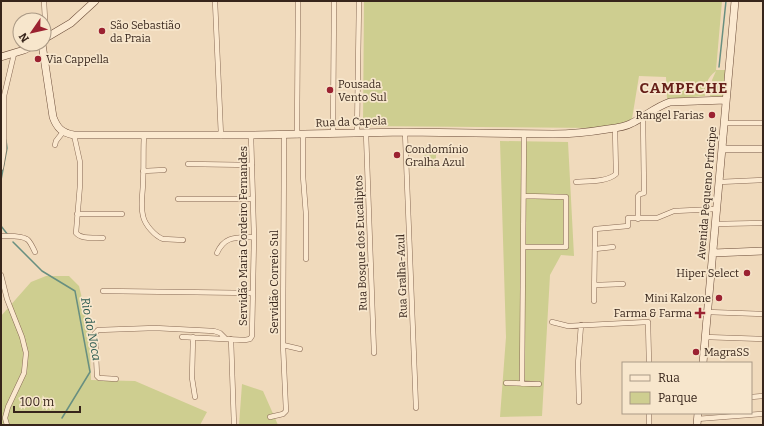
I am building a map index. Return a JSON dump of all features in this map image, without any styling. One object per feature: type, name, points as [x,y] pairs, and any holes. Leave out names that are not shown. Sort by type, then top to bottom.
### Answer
[{"type":"main road","points":[[52,35],[71,23],[95,1]]},
{"type":"main road","name":"Avenida Pequeno Príncipe","points":[[703,362],[735,1]]},
{"type":"main road","points":[[1,57],[19,52]]},
{"type":"main road","points":[[45,52],[51,112],[57,126],[63,132]]},
{"type":"main road","name":"Rua da Capela","points":[[63,132],[74,135],[221,136],[405,132],[576,133],[615,128],[632,123],[662,105],[670,102],[726,100]]},
{"type":"main road","points":[[722,148],[763,149]]},
{"type":"main road","points":[[713,253],[763,251]]},
{"type":"street","points":[[44,1],[44,12]]},
{"type":"street","points":[[215,1],[221,136]]},
{"type":"street","points":[[298,1],[300,135],[306,215],[306,259]]},
{"type":"street","points":[[333,134],[334,1]]},
{"type":"street","points":[[357,133],[360,1]]},
{"type":"street","points":[[1,168],[4,150],[4,96],[14,54]]},
{"type":"street","points":[[638,219],[638,196],[644,193],[643,116]]},
{"type":"street","points":[[724,123],[763,123]]},
{"type":"street","points":[[576,182],[606,179],[616,174],[615,128]]},
{"type":"street","points":[[55,145],[56,141],[63,132]]},
{"type":"street","name":"Rua Gralha-Azul","points":[[405,132],[416,408]]},
{"type":"street","name":"Rua Bosque dos Eucaliptos","points":[[366,133],[374,353]]},
{"type":"street","points":[[522,384],[524,133]]},
{"type":"street","points":[[74,135],[80,162],[80,186],[76,232],[82,237],[103,238]]},
{"type":"street","points":[[144,135],[141,205],[143,218],[160,238],[183,240]]},
{"type":"street","name":"Servidão Maria Cordeiro Fernandes","points":[[182,337],[247,340],[252,336],[254,237],[251,135]]},
{"type":"street","name":"Servidão Correio Sul","points":[[270,417],[283,414],[286,411],[283,345],[284,135]]},
{"type":"street","points":[[188,164],[252,165]]},
{"type":"street","points":[[143,171],[164,170]]},
{"type":"street","points":[[719,182],[763,180]]},
{"type":"street","points":[[523,247],[566,248],[566,198],[524,196]]},
{"type":"street","points":[[178,199],[253,199]]},
{"type":"street","points":[[594,301],[595,229],[628,226],[628,218],[657,218],[674,211],[717,209]]},
{"type":"street","points":[[78,214],[122,214]]},
{"type":"street","points":[[715,224],[763,223]]},
{"type":"street","points":[[1,236],[25,238],[29,240],[35,252]]},
{"type":"street","points":[[217,253],[225,241],[254,237]]},
{"type":"street","points":[[595,249],[613,247]]},
{"type":"street","points":[[1,275],[7,299],[22,337],[26,353],[24,373],[8,407],[6,418],[7,425]]},
{"type":"street","points":[[595,285],[623,284]]},
{"type":"street","points":[[103,291],[252,294]]},
{"type":"street","points":[[707,312],[763,314]]},
{"type":"street","points":[[552,322],[565,326],[648,322],[649,362]]},
{"type":"street","points":[[579,402],[578,364],[581,326]]},
{"type":"street","points":[[116,379],[99,378],[96,374],[95,333],[98,330],[155,328],[214,331],[220,333],[228,339],[234,425]]},
{"type":"street","points":[[193,337],[192,378],[195,397]]},
{"type":"street","points":[[705,337],[763,339]]},
{"type":"street","points":[[283,345],[300,349]]},
{"type":"street","points":[[506,383],[539,384]]},
{"type":"street","points":[[752,397],[763,396]]},
{"type":"street","points":[[649,414],[649,425]]},
{"type":"street","points":[[697,419],[762,414]]},
{"type":"green space","points":[[364,1],[722,1],[716,70],[725,70],[723,97],[710,96],[712,80],[716,71],[708,79],[705,96],[667,99],[666,77],[639,76],[632,119],[617,125],[598,128],[363,126]]},
{"type":"green space","points":[[500,141],[568,142],[574,256],[561,255],[550,275],[542,416],[500,417],[506,337]]},
{"type":"green space","points":[[424,146],[436,146],[436,168],[425,168]]},
{"type":"green space","points":[[46,276],[69,276],[79,286],[89,327],[91,380],[135,381],[207,412],[200,425],[1,425],[1,316],[31,282]]},
{"type":"green space","points":[[242,384],[263,391],[278,425],[239,425]]},
{"type":"waterway","points":[[719,67],[726,1]]},
{"type":"waterway","name":"Rio do Noca","points":[[1,180],[7,148],[6,140]]},
{"type":"waterway","name":"Rio do Noca","points":[[1,226],[8,235]]},
{"type":"waterway","name":"Rio do Noca","points":[[13,242],[42,271],[75,291],[90,372],[62,418]]},
{"type":"place","name":"São Sebastião da Praia","points":[[102,31]]},
{"type":"place","name":"Via Cappella","points":[[38,59]]},
{"type":"place","name":"Pousada Vento Sul","points":[[330,90]]},
{"type":"place","name":"Rangel Farias","points":[[712,115]]},
{"type":"place","name":"Condomínio Gralha Azul","points":[[397,155]]},
{"type":"place","name":"Hiper Select","points":[[747,273]]},
{"type":"place","name":"Mini Kalzone","points":[[719,298]]},
{"type":"place","name":"Farma & Farma","points":[[700,313]]},
{"type":"place","name":"MagraSS","points":[[696,352]]},
{"type":"district","name":"CAMPECHE","points":[[684,88]]}]
